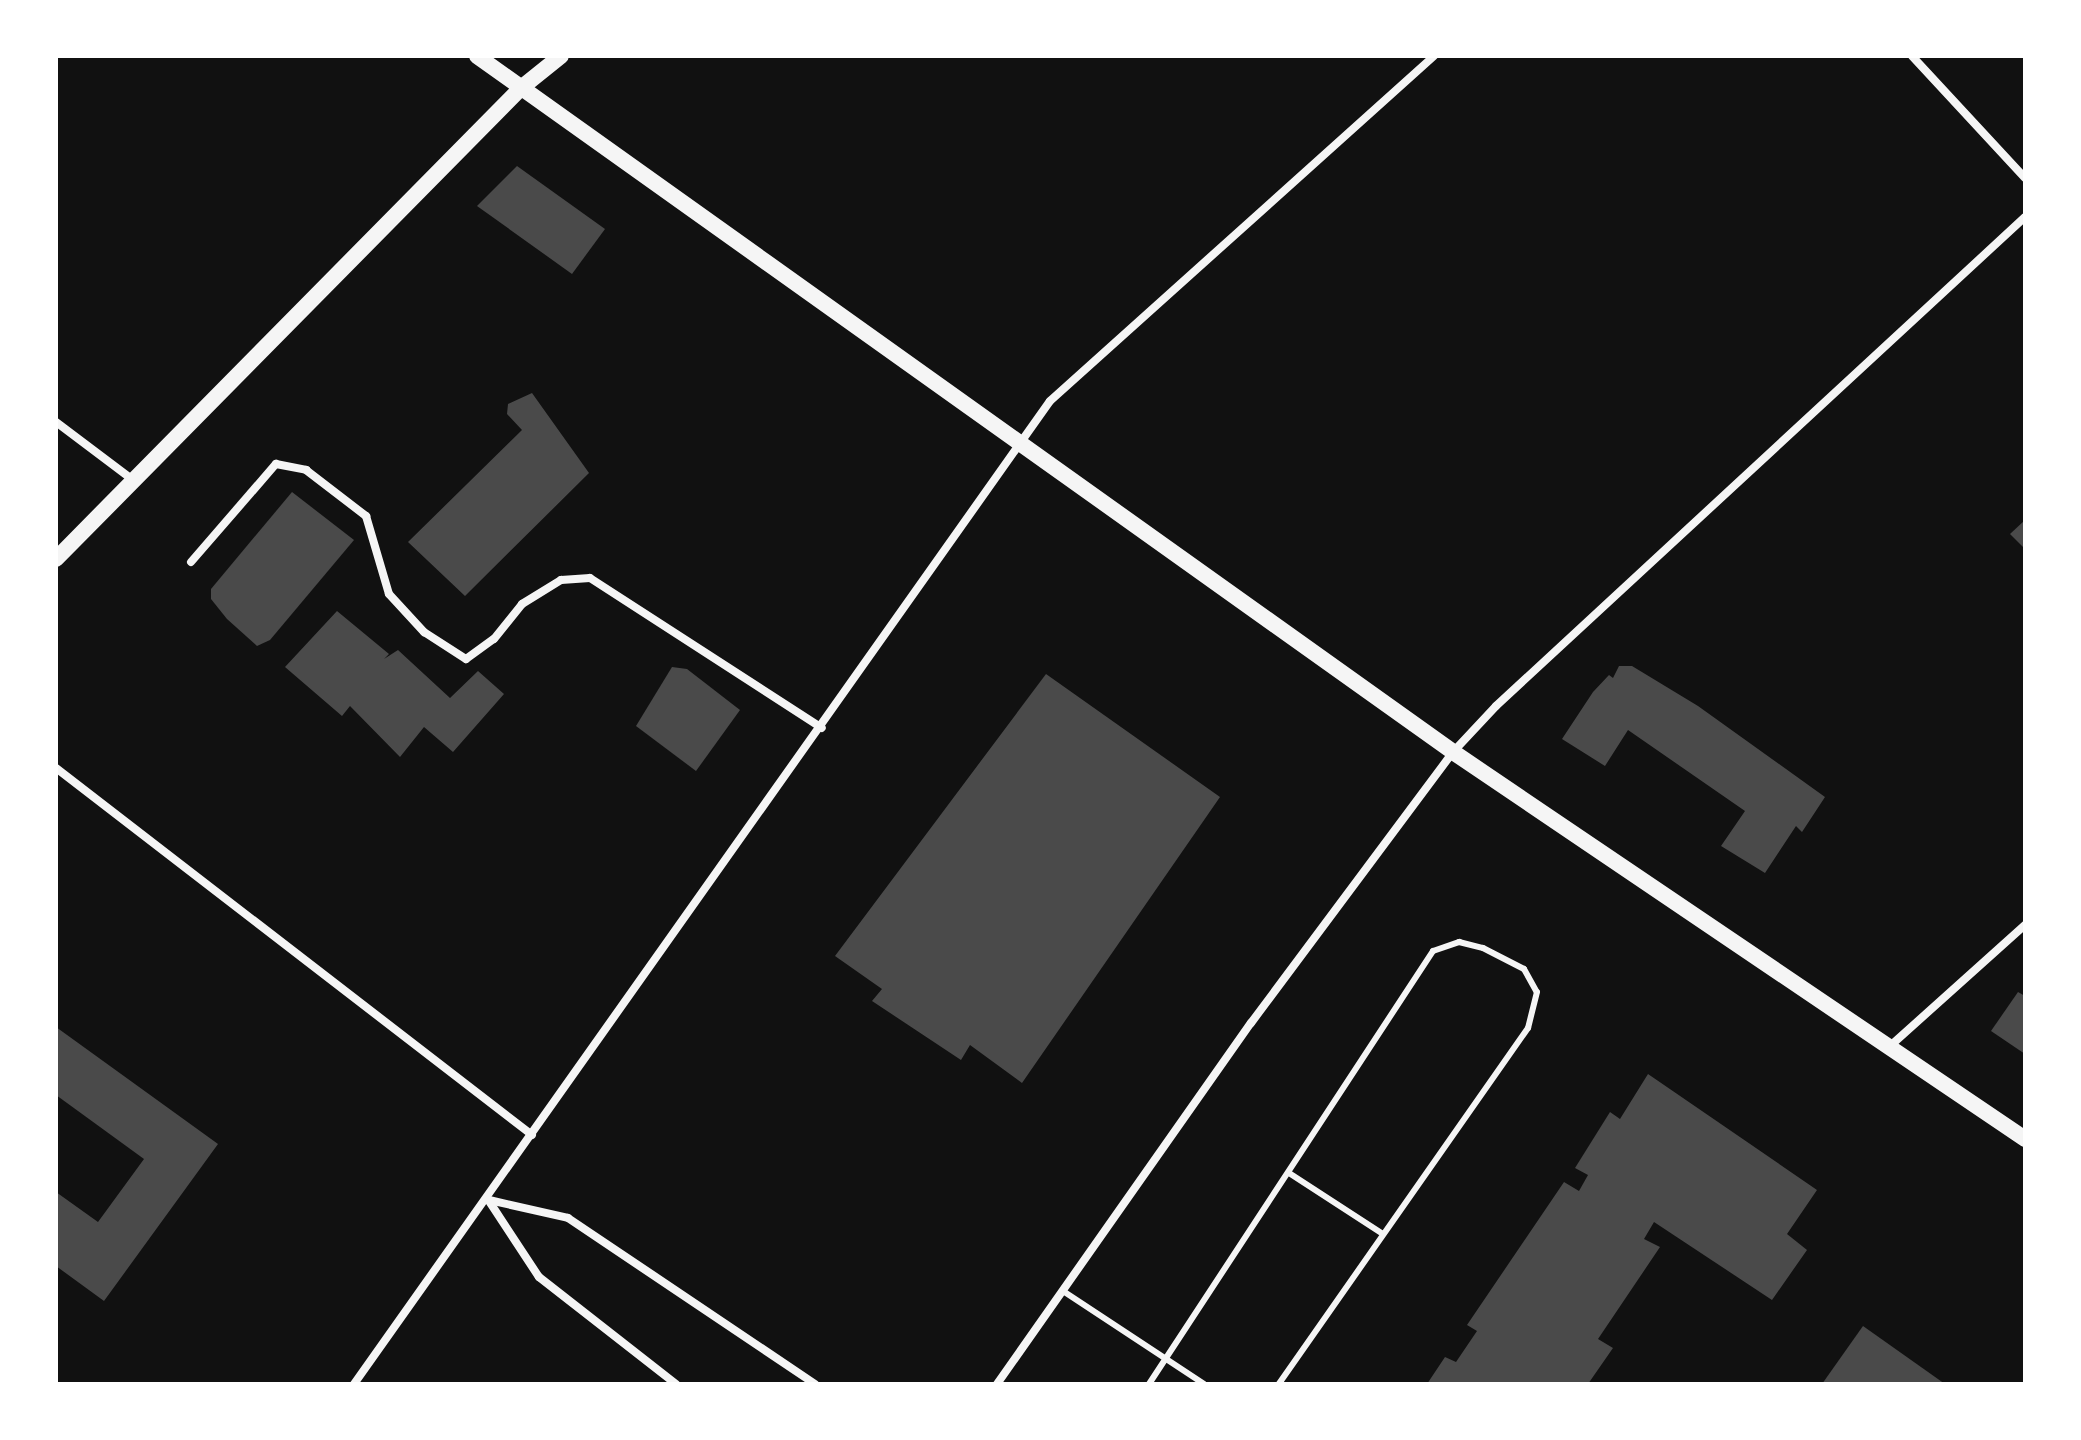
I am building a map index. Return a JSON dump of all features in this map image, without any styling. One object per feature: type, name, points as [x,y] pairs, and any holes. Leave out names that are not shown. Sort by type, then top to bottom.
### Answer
[{"type":"main road","points":[[477,56],[1453,752],[2025,1139]]},
{"type":"main road","points":[[56,559],[521,88],[561,56]]},
{"type":"street","points":[[354,1384],[489,1200],[822,728],[1018,442],[1066,385],[1434,56]]},
{"type":"street","points":[[1912,56],[2025,178]]},
{"type":"street","points":[[997,1384],[1279,985],[1453,752],[1496,706],[2025,217]]},
{"type":"street","points":[[56,422],[133,480]]},
{"type":"street","points":[[191,562],[276,464],[306,470],[366,516],[389,594],[424,632],[466,659],[494,639],[522,604],[561,580],[590,578],[822,728]]},
{"type":"street","points":[[56,768],[532,1135]]},
{"type":"street","points":[[1889,1047],[2025,925]]},
{"type":"street","points":[[489,1200],[539,1277],[676,1384]]},
{"type":"street","points":[[489,1200],[568,1218],[815,1384]]},
{"type":"lane","points":[[1149,1384],[1168,1360],[1433,951],[1459,942],[1483,948],[1524,969],[1537,992],[1528,1028],[1279,1384]]},
{"type":"lane","points":[[1289,1173],[1383,1234]]},
{"type":"lane","points":[[1063,1291],[1204,1384]]},
{"type":"building","points":[[517,166],[605,229],[572,274],[477,206]]},
{"type":"building","points":[[532,393],[589,473],[465,596],[408,542],[522,430],[507,414],[508,404]]},
{"type":"building","points":[[292,492],[354,540],[270,640],[257,646],[227,619],[211,599],[211,589]]},
{"type":"building","points":[[2025,520],[2025,549],[2010,534]]},
{"type":"building","points":[[337,611],[389,654],[384,659],[398,650],[450,698],[478,671],[504,694],[453,752],[424,727],[400,757],[350,706],[342,716],[285,667]]},
{"type":"building","points":[[1619,666],[1632,666],[1698,706],[1825,797],[1802,832],[1796,826],[1765,873],[1721,846],[1745,811],[1628,730],[1605,766],[1562,739],[1593,692],[1609,675],[1613,678]]},
{"type":"building","points":[[672,667],[687,669],[740,710],[696,771],[636,726]]},
{"type":"building","points":[[1046,674],[1220,797],[1022,1083],[970,1045],[961,1060],[872,1001],[882,989],[835,956]]},
{"type":"building","points":[[2018,992],[2025,996],[2025,1054],[1991,1031]]},
{"type":"building","points":[[56,1027],[218,1144],[104,1301],[56,1266],[56,1192],[98,1222],[144,1159],[56,1095]]},
{"type":"building","points":[[1648,1074],[1817,1190],[1787,1234],[1807,1250],[1772,1300],[1654,1222],[1644,1239],[1660,1247],[1598,1339],[1613,1348],[1588,1384],[1427,1384],[1445,1357],[1456,1362],[1477,1331],[1467,1325],[1564,1182],[1579,1191],[1588,1175],[1575,1168],[1610,1112],[1620,1119]]},
{"type":"building","points":[[1863,1326],[1945,1384],[1822,1384]]}]
